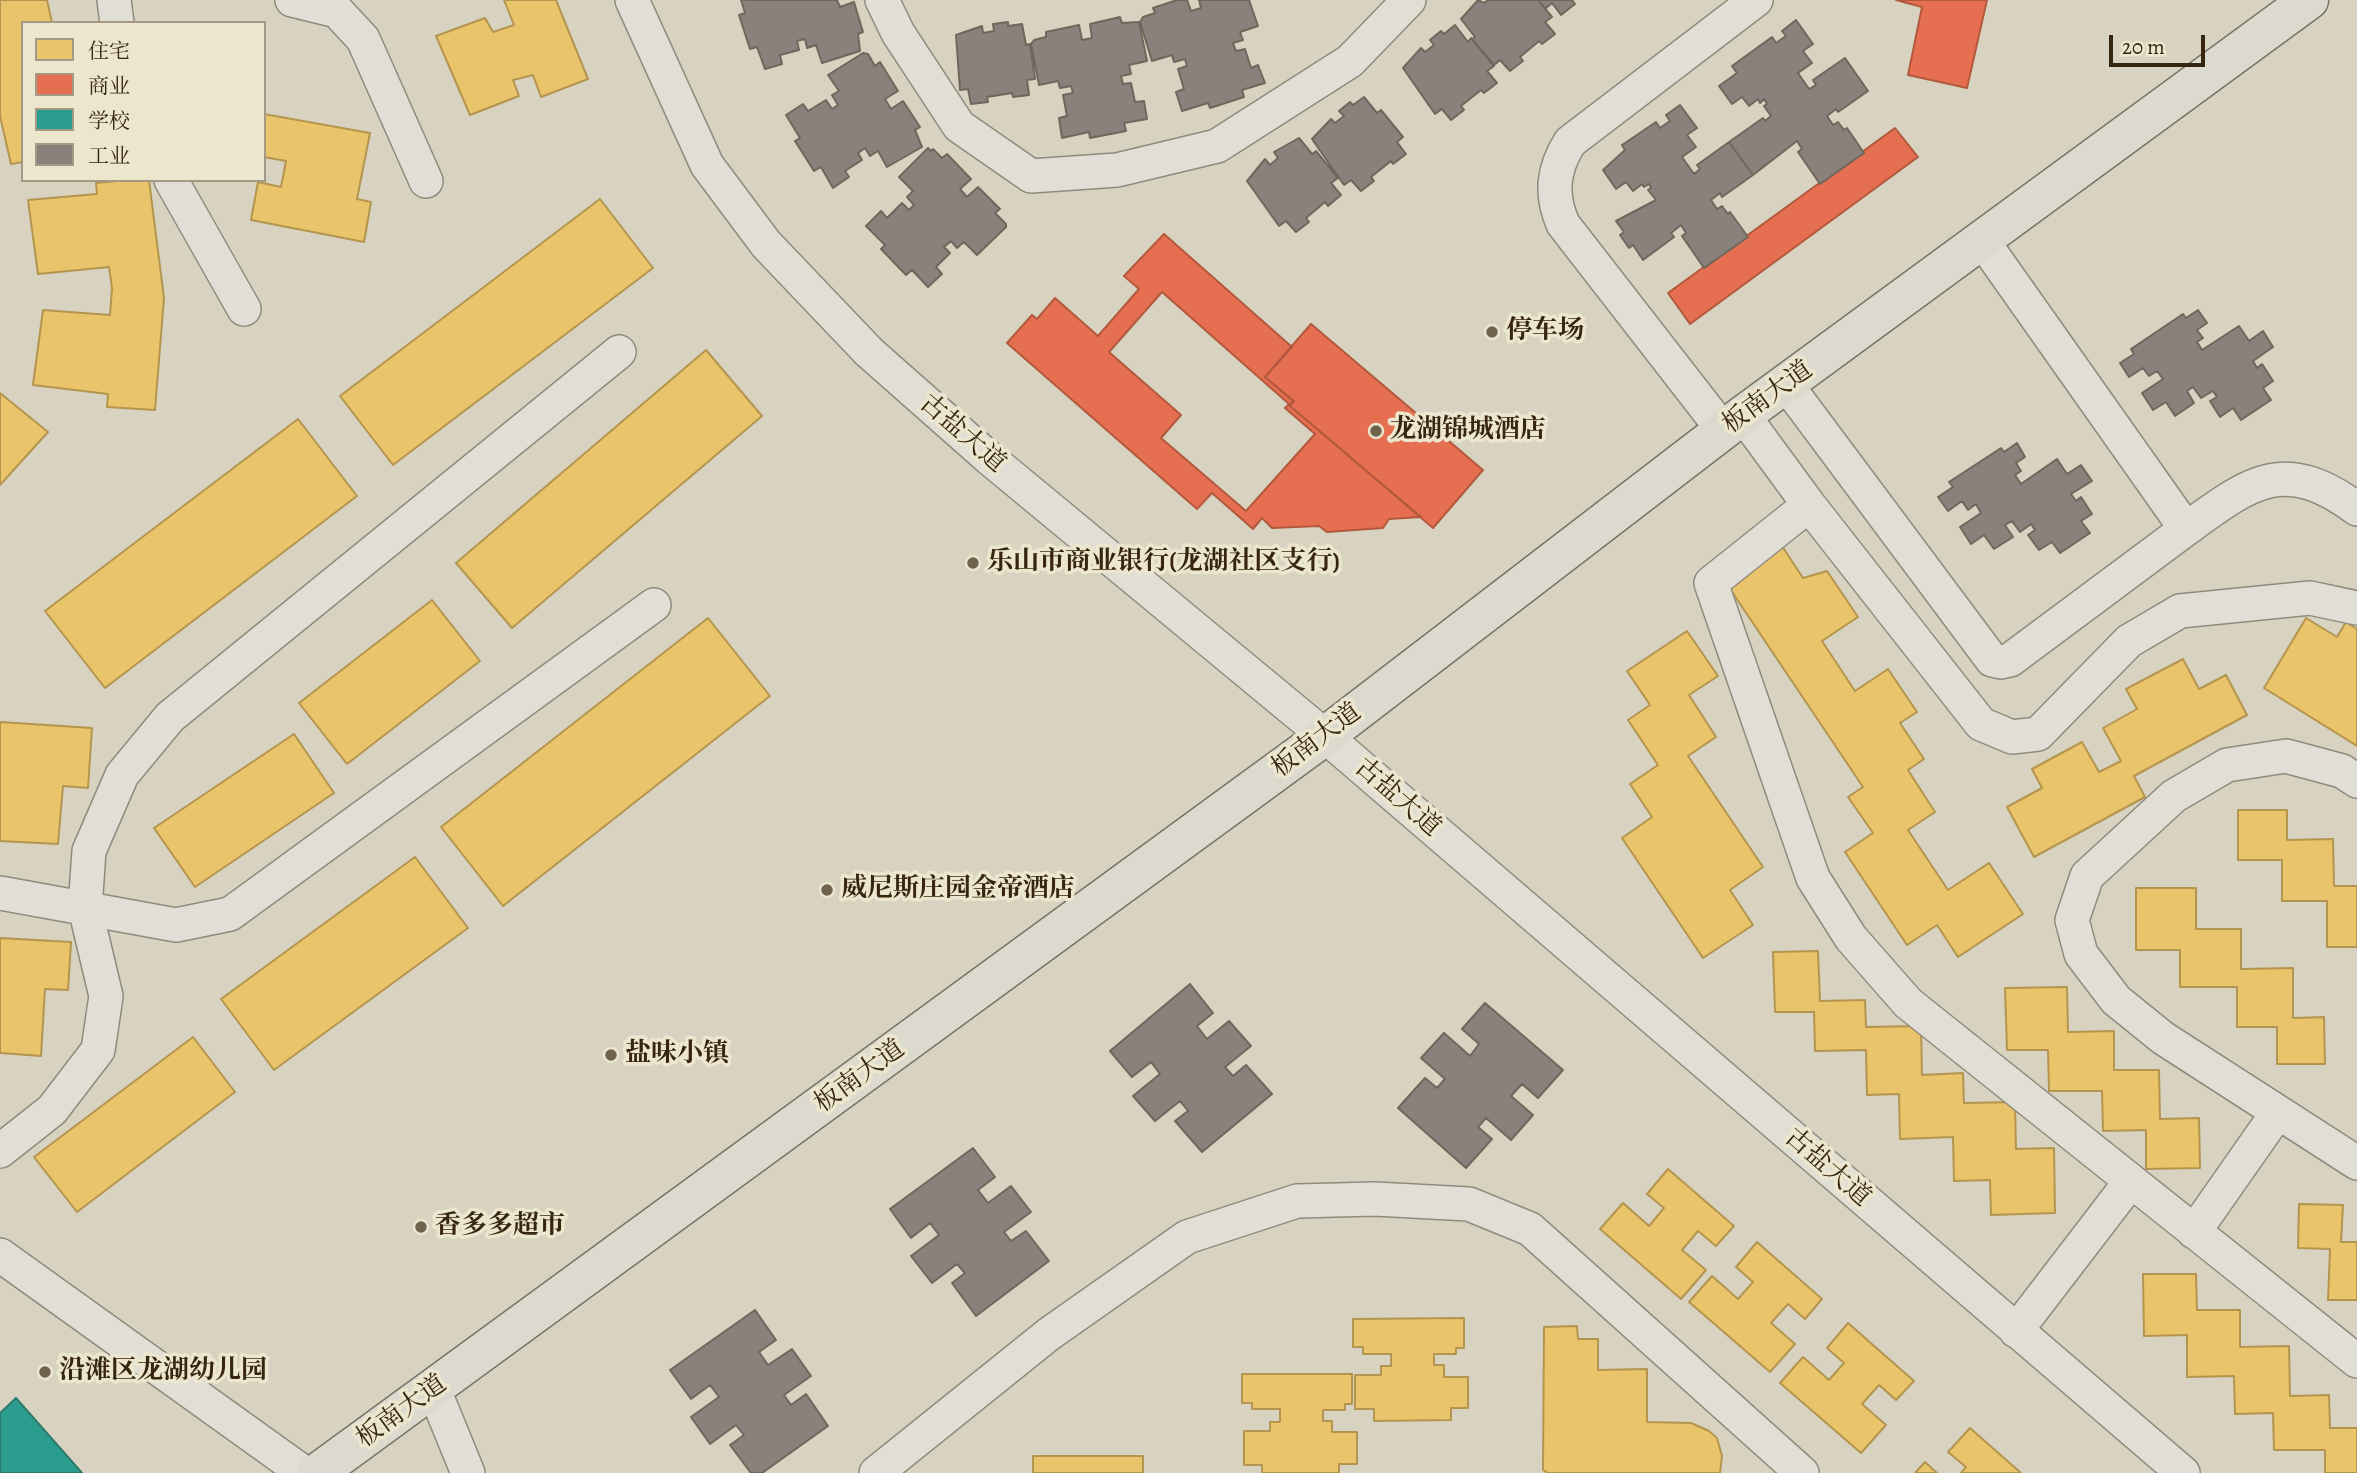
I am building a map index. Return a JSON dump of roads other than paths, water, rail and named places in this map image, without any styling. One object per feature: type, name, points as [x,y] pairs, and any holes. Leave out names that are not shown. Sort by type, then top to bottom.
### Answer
[{"type":"main road","name":"板南大道","points":[[317,1473],[1325,736],[1733,422],[2309,0]]},
{"type":"street","points":[[114,0],[117,21]]},
{"type":"street","points":[[292,0],[337,11],[363,39],[426,181]]},
{"type":"street","name":"古盐大道","points":[[633,0],[707,165],[766,244],[869,352],[989,458],[1325,736],[2183,1473]]},
{"type":"street","points":[[882,0],[898,33],[959,126],[1031,176],[1117,170],[1217,146],[1350,61],[1409,0]]},
{"type":"street","points":[[1756,0],[1570,142],[1560,157],[1554,195],[1563,224],[1733,422],[1810,505],[1982,724],[2012,737],[2038,734],[2129,641],[2180,611],[2310,598],[2357,608]]},
{"type":"street","points":[[172,182],[243,309]]},
{"type":"street","points":[[1982,240],[2186,529]]},
{"type":"street","points":[[0,1151],[52,1110],[98,1050],[106,996],[85,908],[89,851],[122,775],[170,717],[619,352]]},
{"type":"street","points":[[1786,384],[1992,660],[2001,662],[2010,660],[2221,504],[2270,480],[2289,478],[2314,482],[2329,488],[2357,509]]},
{"type":"street","points":[[1810,505],[1711,583],[1813,878],[1851,938],[1908,1003],[2357,1362]]},
{"type":"street","points":[[0,893],[176,925],[230,914],[654,605]]},
{"type":"street","points":[[2357,781],[2342,771],[2286,756],[2227,765],[2174,796],[2087,876],[2072,920],[2081,954],[2116,1000],[2163,1038],[2357,1163]]},
{"type":"street","points":[[2194,1232],[2278,1112]]},
{"type":"street","points":[[2016,1331],[2131,1181]]},
{"type":"street","points":[[876,1473],[1049,1334],[1187,1237],[1297,1201],[1375,1199],[1469,1204],[1530,1228],[1802,1473]]},
{"type":"street","points":[[0,1255],[304,1473]]},
{"type":"street","points":[[434,1390],[468,1473]]},
{"type":"place","name":"停车场","points":[[1492,332]]},
{"type":"place","name":"龙湖锦城酒店","points":[[1376,431]]},
{"type":"place","name":"乐山市商业银行(龙湖社区支行)","points":[[973,563]]},
{"type":"place","name":"威尼斯庄园金帝酒店","points":[[827,890]]},
{"type":"place","name":"盐味小镇","points":[[611,1055]]},
{"type":"place","name":"香多多超市","points":[[421,1227]]},
{"type":"place","name":"沿滩区龙湖幼儿园","points":[[45,1372]]}]
